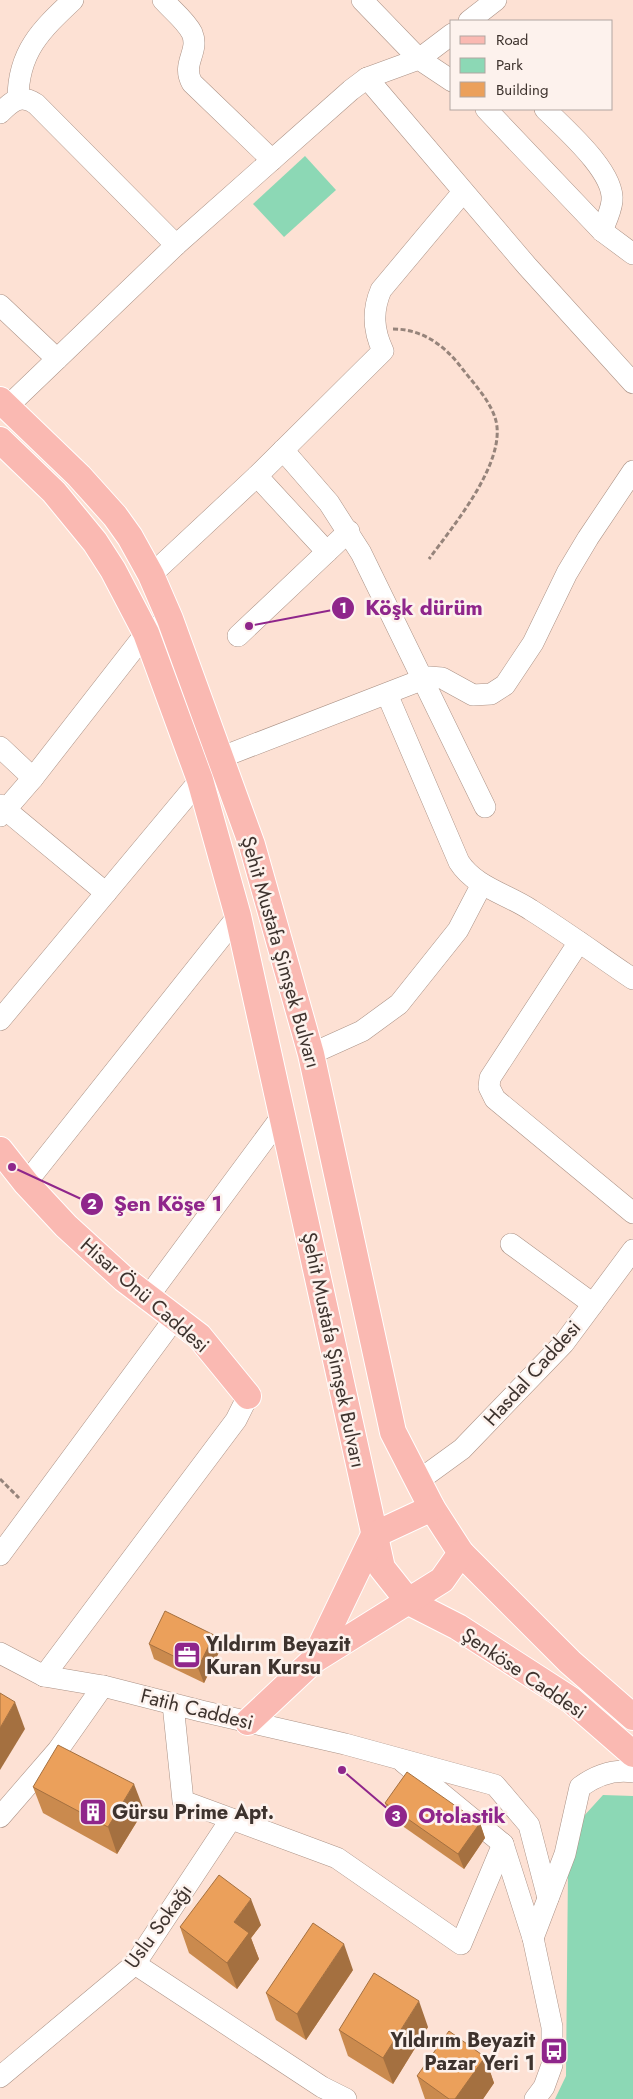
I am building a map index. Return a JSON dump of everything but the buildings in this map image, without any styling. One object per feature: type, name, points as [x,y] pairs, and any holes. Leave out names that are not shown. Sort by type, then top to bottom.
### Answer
[{"type":"main road","name":"Şehit Mustafa Şimşek Bulvarı","points":[[3,403],[98,495],[130,538],[151,575],[170,619],[222,757],[252,845],[311,1054],[393,1432],[432,1508],[461,1553]]},
{"type":"main road","name":"Şehit Mustafa Şimşek Bulvarı","points":[[0,440],[54,492],[95,542],[113,570],[146,633],[200,780],[238,916],[382,1568],[409,1602]]},
{"type":"main road","name":"Hisar Önü Caddesi","points":[[0,1150],[26,1183],[94,1253],[199,1336],[248,1396]]},
{"type":"main road","points":[[314,1660],[374,1535],[432,1508]]},
{"type":"main road","points":[[248,1722],[314,1660],[442,1580],[461,1553]]},
{"type":"main road","name":"Şenköse Caddesi","points":[[461,1553],[570,1662],[632,1714]]},
{"type":"main road","name":"Şenköse Caddesi","points":[[409,1602],[458,1627],[571,1700],[633,1754]]},
{"type":"street","points":[[18,99],[20,74],[29,48],[37,35],[73,0]]},
{"type":"street","points":[[163,0],[192,34],[194,48],[188,68],[192,83],[272,160]]},
{"type":"street","points":[[362,0],[419,59],[450,79]]},
{"type":"street","points":[[470,20],[496,0]]},
{"type":"street","points":[[3,403],[57,359],[176,245],[351,90],[366,78],[419,59],[450,36]]},
{"type":"street","points":[[366,78],[462,192],[633,383]]},
{"type":"street","points":[[0,114],[12,101],[18,99],[25,98],[36,104],[176,245]]},
{"type":"street","points":[[487,110],[602,230],[633,254]]},
{"type":"street","points":[[546,110],[598,165],[609,182],[612,202],[602,230]]},
{"type":"street","points":[[151,575],[283,450],[383,351],[375,332],[374,311],[381,290],[462,192]]},
{"type":"street","points":[[0,305],[57,359]]},
{"type":"street","points":[[283,450],[329,503],[349,531],[373,575],[485,807]]},
{"type":"street","points":[[222,757],[423,679],[442,678],[474,695],[492,694],[505,685],[532,643],[566,573],[633,471]]},
{"type":"street","points":[[256,476],[327,552]]},
{"type":"street","points":[[238,636],[349,531]]},
{"type":"street","points":[[106,893],[2,811],[33,778],[146,633],[170,619]]},
{"type":"street","points":[[387,694],[459,862],[466,874],[530,908],[633,979]]},
{"type":"street","points":[[0,746],[33,778]]},
{"type":"street","points":[[0,1020],[200,780]]},
{"type":"street","points":[[311,1054],[362,1031],[376,1023],[399,1004],[458,930],[482,884]]},
{"type":"street","points":[[26,1183],[238,916]]},
{"type":"street","points":[[579,942],[490,1078],[489,1087],[495,1099],[633,1213]]},
{"type":"street","points":[[148,1297],[282,1116]]},
{"type":"street","points":[[511,1244],[592,1304]]},
{"type":"street","name":"Hasdal Caddesi","points":[[418,1481],[462,1449],[564,1343],[633,1250]]},
{"type":"street","points":[[0,1555],[175,1318]]},
{"type":"street","points":[[44,1676],[236,1420],[248,1396]]},
{"type":"street","name":"Fatih Caddesi","points":[[0,1653],[44,1676],[103,1686],[398,1758],[495,1785],[528,1824],[548,1898]]},
{"type":"street","points":[[0,1817],[58,1750],[103,1686]]},
{"type":"street","points":[[173,1704],[183,1801],[337,1858],[462,1944],[503,1844]]},
{"type":"street","points":[[398,1758],[503,1844],[533,1938],[552,2027],[554,2052],[548,2078],[535,2099]]},
{"type":"street","points":[[533,1938],[565,1854],[580,1787],[609,1773],[633,1772]]},
{"type":"street","name":"Uslu Sokağı","points":[[0,2078],[135,1964],[231,1819]]},
{"type":"street","points":[[135,1964],[322,2087],[346,2099]]},
{"type":"path","points":[[375,332],[407,330],[437,342],[453,357],[488,403],[496,420],[497,442],[491,461],[461,516],[429,558]]},
{"type":"path","points":[[0,1480],[32,1510]]},
{"type":"green space","points":[[305,156],[336,190],[284,237],[253,204]]},
{"type":"green space","points":[[603,1795],[633,1796],[633,2099],[555,2099],[566,2076],[568,1868],[583,1817]]},
{"type":"place","name":"Köşk dürüm","points":[[249,626]]},
{"type":"place","name":"Şen Köşe 1","points":[[12,1167]]},
{"type":"place","name":"Yıldırım Beyazit Kuran Kursu","points":[[187,1655]]},
{"type":"place","name":"Otolastik","points":[[342,1770]]},
{"type":"place","name":"Gürsu Prime Apt.","points":[[93,1812]]},
{"type":"place","name":"Yıldırım Beyazit Pazar Yeri 1","points":[[554,2051]]}]
